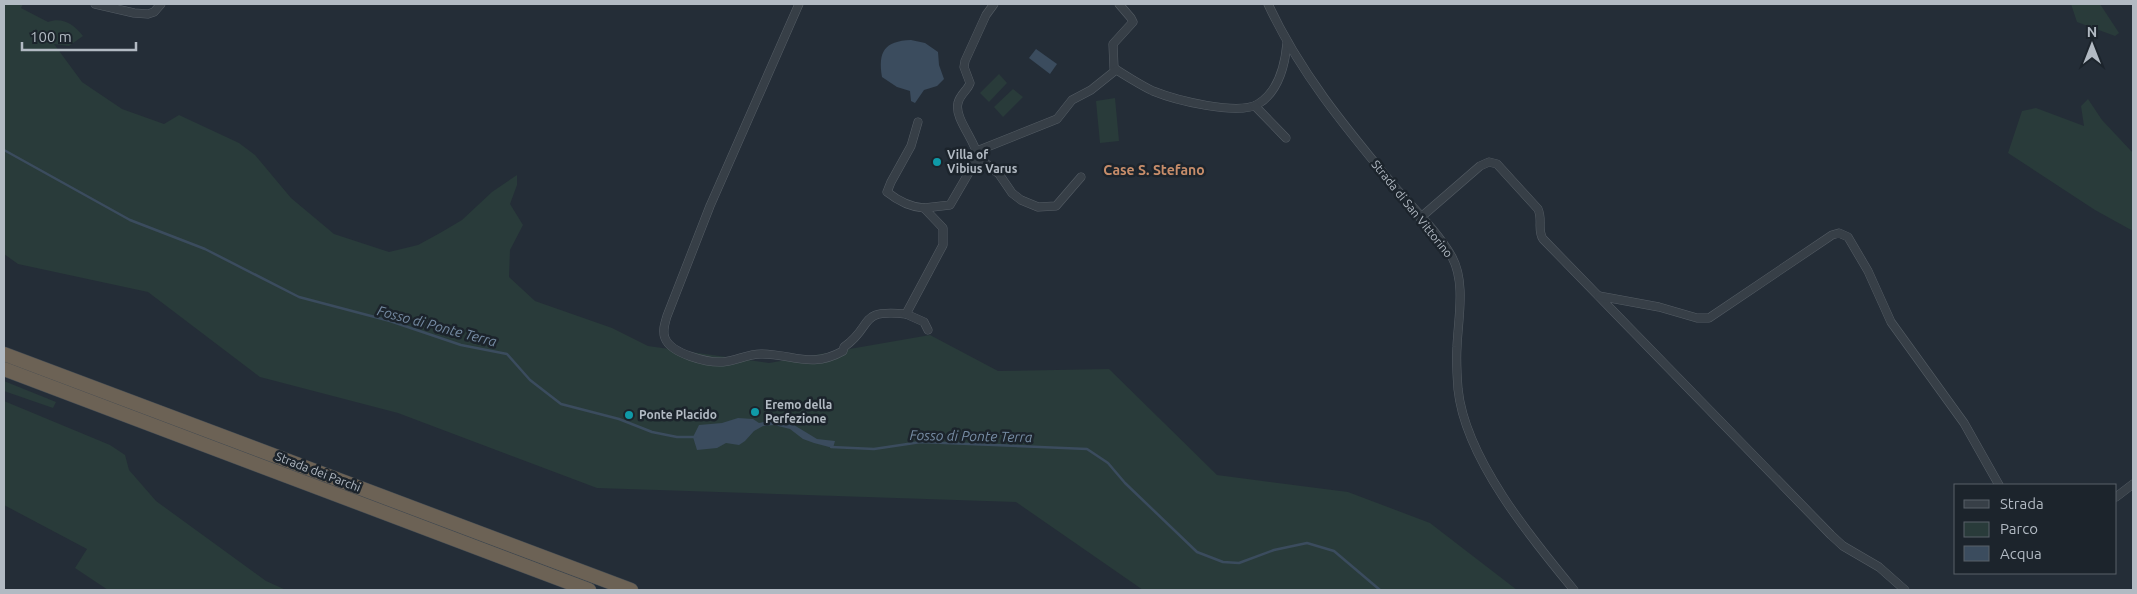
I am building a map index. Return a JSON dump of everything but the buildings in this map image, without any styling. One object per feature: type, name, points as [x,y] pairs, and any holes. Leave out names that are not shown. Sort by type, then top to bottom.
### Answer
[{"type":"highway","name":"Strada dei Parchi","points":[[4,354],[631,590]]},
{"type":"highway","name":"Strada dei Parchi","points":[[4,369],[589,590]]},
{"type":"street","points":[[95,4],[144,14],[154,12],[161,4]]},
{"type":"street","points":[[799,4],[705,218],[667,316],[664,338],[670,346],[680,352],[715,361],[729,361],[758,354],[796,360],[816,360],[830,357],[843,351],[844,347],[855,340],[863,325],[873,315],[886,312],[906,314],[924,322],[928,330]]},
{"type":"street","points":[[992,4],[965,61],[964,67],[970,82],[959,99],[957,107],[959,116],[977,154],[1000,176],[1013,194],[1038,207],[1056,206],[1081,177]]},
{"type":"street","points":[[1119,4],[1133,22],[1113,44],[1113,64],[1116,70],[1149,89],[1163,94],[1220,107],[1240,109],[1255,106],[1267,97],[1276,84],[1283,68],[1287,43]]},
{"type":"street","name":"Strada di San Vittorino","points":[[1268,4],[1287,43],[1311,80],[1420,218],[1449,251],[1457,267],[1459,291],[1456,352],[1459,394],[1476,448],[1525,529],[1574,590]]},
{"type":"street","points":[[918,122],[911,146],[890,182],[887,192],[895,198],[924,208],[950,205],[977,154],[1057,119],[1072,100],[1090,90],[1116,70]]},
{"type":"street","points":[[1255,106],[1286,138]]},
{"type":"street","points":[[1420,218],[1480,166],[1487,162],[1495,163],[1538,210],[1541,218],[1540,235],[1543,240],[1831,535],[1843,546],[1879,567],[1905,590]]},
{"type":"street","points":[[906,314],[943,245],[943,228],[924,208]]},
{"type":"street","points":[[1599,296],[1659,307],[1697,318],[1709,318],[1832,235],[1839,233],[1845,235],[1865,266],[1891,322],[1967,427],[1998,484]]},
{"type":"street","points":[[2117,496],[2133,484]]},
{"type":"green space","points":[[4,4],[23,4],[21,8],[48,22],[58,20],[71,25],[83,36],[69,46],[54,44],[82,82],[122,109],[164,124],[179,115],[239,143],[255,155],[291,198],[334,234],[389,252],[418,245],[462,220],[492,192],[517,175],[517,185],[510,204],[523,225],[510,250],[509,277],[535,301],[612,328],[648,346],[769,363],[930,335],[998,371],[1109,369],[1217,475],[1348,492],[1430,523],[1517,590],[1143,590],[1016,502],[597,488],[398,413],[260,377],[148,292],[18,264],[4,254]]},
{"type":"green space","points":[[2071,4],[2100,4],[2119,33],[2115,36],[2077,22]]},
{"type":"green space","points":[[999,74],[1007,83],[989,102],[980,93]]},
{"type":"green space","points":[[1013,89],[1023,97],[1003,117],[994,107]]},
{"type":"green space","points":[[1115,98],[1119,141],[1100,143],[1096,101]]},
{"type":"green space","points":[[2088,99],[2102,120],[2133,153],[2133,231],[2095,210],[2008,153],[2022,111],[2036,108],[2084,126],[2081,106]]},
{"type":"green space","points":[[4,381],[56,402],[53,408],[4,391]]},
{"type":"green space","points":[[4,401],[110,445],[125,455],[129,470],[156,501],[266,581],[286,590],[108,590],[75,568],[87,549],[4,505]]},
{"type":"water","points":[[911,40],[925,43],[938,52],[939,65],[944,79],[937,86],[924,90],[915,103],[911,101],[910,91],[897,87],[882,77],[881,68],[882,55],[889,46]]},
{"type":"water","points":[[1036,49],[1057,64],[1050,74],[1029,58]]},
{"type":"water","points":[[738,418],[753,419],[759,423],[778,419],[789,422],[817,439],[835,441],[833,448],[803,439],[790,429],[774,425],[763,426],[754,431],[739,445],[726,443],[717,448],[697,450],[693,437],[699,425],[722,423]]},
{"type":"waterway","name":"Fosso di Ponte Terra","points":[[4,150],[130,220],[205,249],[299,297],[390,321],[461,345],[507,354],[530,380],[561,404],[619,419],[652,432],[677,437],[695,437]]},
{"type":"waterway","name":"Fosso di Ponte Terra","points":[[831,447],[874,449],[921,442],[1087,449],[1108,463],[1125,483],[1197,552],[1223,562],[1239,563],[1274,550],[1307,543],[1334,551],[1380,590]]},
{"type":"place","name":"Villa of Vibius Varus","points":[[937,162]]},
{"type":"place","name":"Eremo della Perfezione","points":[[755,412]]},
{"type":"place","name":"Ponte Placido","points":[[629,415]]},
{"type":"district","name":"Case S. Stefano","points":[[1154,170]]}]
